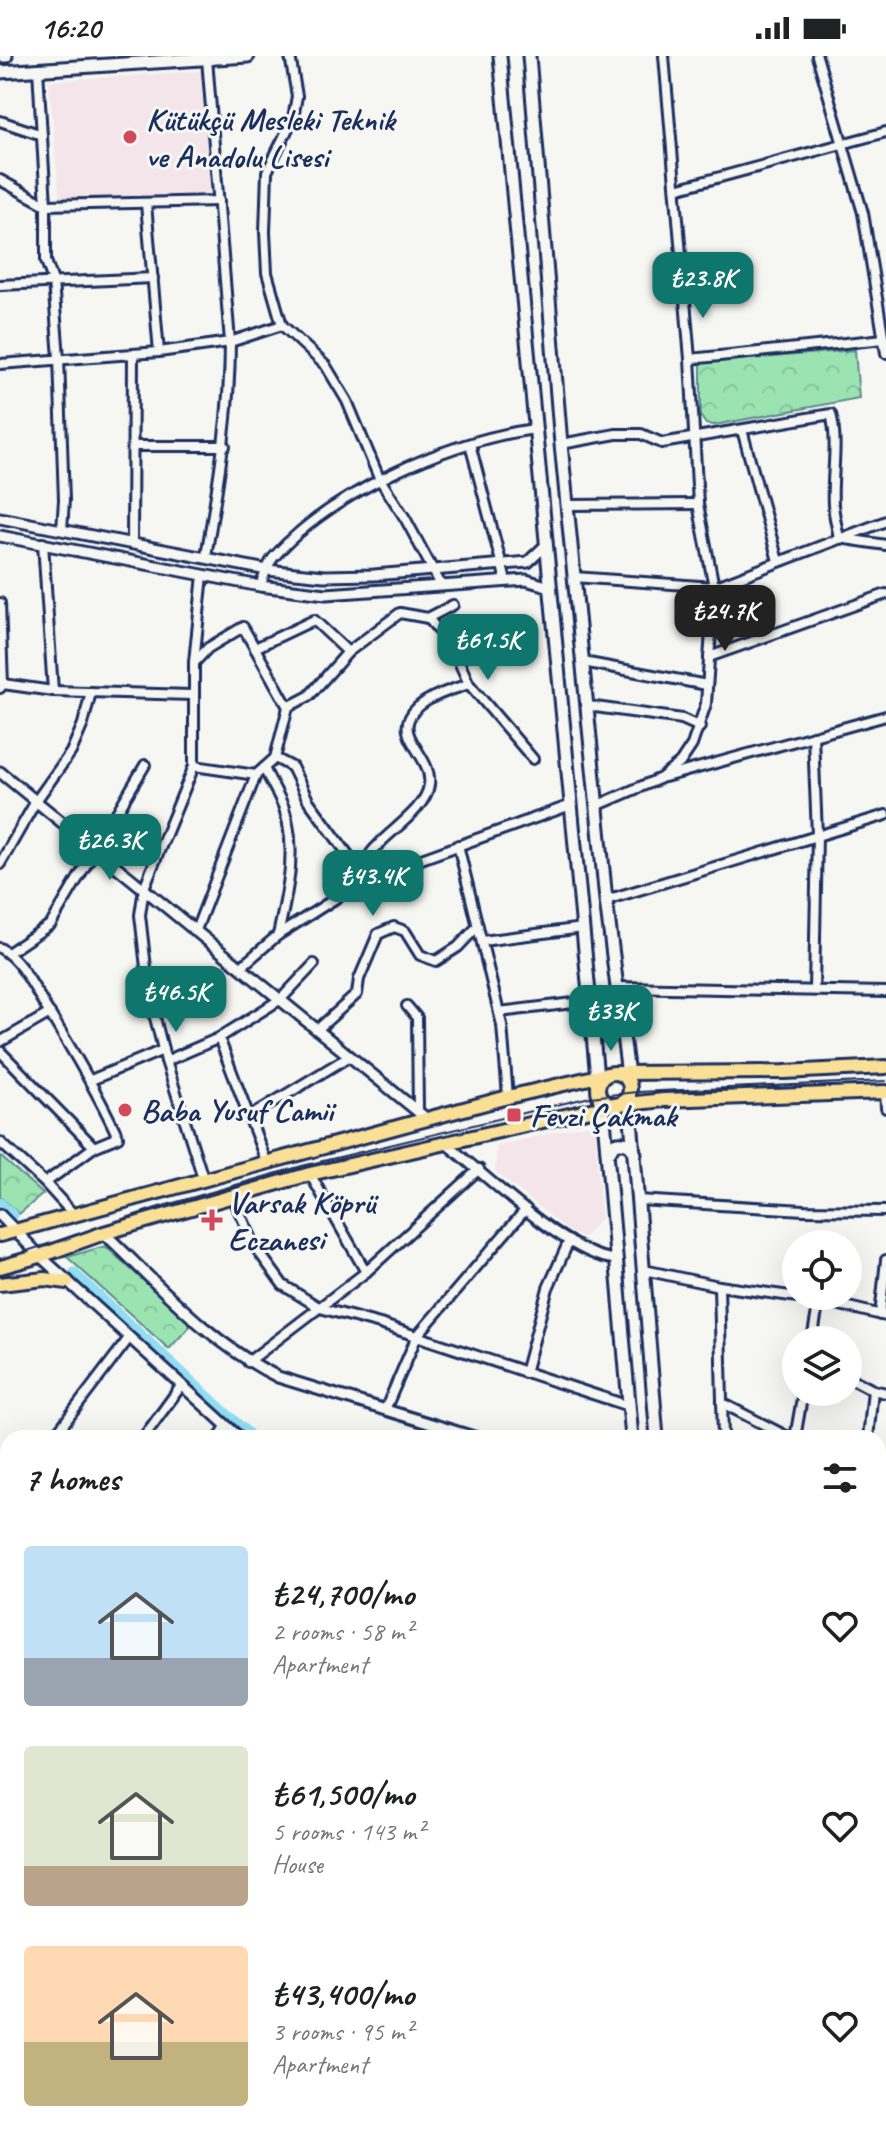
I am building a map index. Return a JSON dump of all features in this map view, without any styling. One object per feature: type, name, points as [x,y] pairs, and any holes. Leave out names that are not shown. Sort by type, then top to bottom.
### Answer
[{"type":"main road","points":[[0,56],[6,56]]},
{"type":"main road","points":[[0,72],[248,56]]},
{"type":"main road","points":[[500,56],[590,1001],[593,1022],[635,1155],[656,1430]]},
{"type":"main road","points":[[529,56],[561,444],[596,806],[621,1019],[608,1155],[631,1430]]},
{"type":"main road","points":[[593,1022],[600,1034],[609,1036],[617,1032],[621,1019]]},
{"type":"main road","points":[[0,1235],[423,1115],[508,1097],[614,1090],[784,1072],[886,1067]]},
{"type":"main road","points":[[0,1267],[232,1196],[445,1142],[614,1090],[664,1100],[886,1092]]},
{"type":"main road","points":[[608,1155],[614,1144],[623,1142],[631,1147],[635,1155]]},
{"type":"main road","points":[[0,1284],[45,1279],[67,1282]]},
{"type":"street","points":[[290,56],[297,96],[293,118],[267,172],[267,273],[282,325],[326,366],[347,401],[379,478],[441,585]]},
{"type":"street","points":[[661,778],[680,763],[700,727],[706,704],[714,587],[698,504],[696,438],[664,56]]},
{"type":"street","points":[[817,56],[863,213],[886,353]]},
{"type":"street","points":[[203,1178],[166,1061],[149,994],[140,915],[144,888],[194,766],[194,663],[203,575],[225,446],[230,386],[230,342],[207,59]]},
{"type":"street","points":[[38,69],[46,261],[53,281],[59,358],[64,500],[62,530]]},
{"type":"street","points":[[0,121],[42,135]]},
{"type":"street","points":[[676,189],[886,132]]},
{"type":"street","points":[[0,180],[46,205],[219,201]]},
{"type":"street","points":[[146,204],[159,352]]},
{"type":"street","points":[[0,285],[153,278]]},
{"type":"street","points":[[0,364],[159,352],[230,342],[282,325]]},
{"type":"street","points":[[690,359],[884,339]]},
{"type":"street","points":[[132,544],[133,354]]},
{"type":"street","points":[[561,444],[616,434],[641,434],[662,443],[831,414],[836,461],[833,506],[839,538]]},
{"type":"street","points":[[260,586],[271,560],[302,531],[379,478],[500,434],[534,429]]},
{"type":"street","points":[[742,430],[778,561]]},
{"type":"street","points":[[470,444],[506,581]]},
{"type":"street","points":[[134,446],[225,446]]},
{"type":"street","points":[[568,505],[698,504]]},
{"type":"street","points":[[0,518],[267,570],[324,576],[528,562],[545,546]]},
{"type":"street","points":[[574,577],[714,587],[886,521]]},
{"type":"street","points":[[0,536],[260,586],[326,594],[526,580],[550,587]]},
{"type":"street","points":[[839,538],[885,542]]},
{"type":"street","points":[[43,543],[53,691]]},
{"type":"street","points":[[709,657],[886,594]]},
{"type":"street","points":[[0,603],[2,686],[53,691],[192,695]]},
{"type":"street","points":[[288,707],[309,696],[348,652],[400,613],[428,618],[453,605]]},
{"type":"street","points":[[428,618],[452,646],[469,684],[533,759]]},
{"type":"street","points":[[255,648],[314,620],[348,652]]},
{"type":"street","points":[[194,663],[208,648],[243,627],[288,707],[275,758],[260,772],[196,930]]},
{"type":"street","points":[[583,662],[707,685]]},
{"type":"street","points":[[366,879],[370,854],[420,804],[429,788],[428,766],[410,741],[407,728],[409,718],[442,693],[469,684]]},
{"type":"street","points":[[0,864],[36,801],[71,752],[83,724],[91,692]]},
{"type":"street","points":[[588,706],[682,719],[700,727]]},
{"type":"street","points":[[596,806],[661,778],[886,716]]},
{"type":"street","points":[[813,736],[817,835],[814,990]]},
{"type":"street","points":[[275,758],[292,767],[308,800],[366,879]]},
{"type":"street","points":[[45,1183],[94,1147],[118,1137],[91,1080],[25,972],[4,950],[51,924],[145,765]]},
{"type":"street","points":[[194,766],[260,772]]},
{"type":"street","points":[[0,772],[423,1115]]},
{"type":"street","points":[[260,772],[283,806],[290,830],[292,857],[289,887],[278,935]]},
{"type":"street","points":[[241,967],[278,935],[366,879],[571,805]]},
{"type":"street","points":[[606,900],[886,815]]},
{"type":"street","points":[[458,845],[499,1012],[508,1097]]},
{"type":"street","points":[[318,1029],[357,994],[359,979],[378,934],[388,928],[400,928],[410,935],[420,955],[436,961],[458,947],[478,926]]},
{"type":"street","points":[[482,941],[583,928]]},
{"type":"street","points":[[166,1061],[219,1038],[281,999],[314,964]]},
{"type":"street","points":[[618,987],[886,992]]},
{"type":"street","points":[[499,1012],[590,1001]]},
{"type":"street","points":[[407,1006],[417,1018],[423,1115]]},
{"type":"street","points":[[0,1042],[50,1013]]},
{"type":"street","points":[[219,1038],[266,1161]]},
{"type":"street","points":[[91,1080],[163,1050]]},
{"type":"street","points":[[0,1051],[94,1147]]},
{"type":"street","points":[[249,1117],[350,1056]]},
{"type":"street","points":[[886,1092],[886,1108]]},
{"type":"street","points":[[0,1142],[45,1183],[75,1216]]},
{"type":"street","points":[[445,1142],[569,1241],[608,1259],[617,1259]]},
{"type":"street","points":[[248,1362],[366,1272],[479,1169]]},
{"type":"street","points":[[310,1174],[366,1272]]},
{"type":"street","points":[[232,1196],[256,1248],[283,1285],[320,1308],[417,1336],[629,1406]]},
{"type":"street","points":[[638,1200],[804,1210],[886,1211]]},
{"type":"street","points":[[385,1410],[417,1336],[526,1209]]},
{"type":"street","points":[[0,1215],[67,1282],[231,1430]]},
{"type":"street","points":[[104,1233],[206,1331],[248,1362],[278,1377],[451,1430]]},
{"type":"street","points":[[525,1373],[548,1288],[569,1241]]},
{"type":"street","points":[[862,1310],[883,1315],[886,1260]]},
{"type":"street","points":[[644,1270],[719,1286],[782,1295]]},
{"type":"street","points":[[719,1286],[723,1430]]},
{"type":"street","points":[[59,1430],[129,1338]]},
{"type":"street","points":[[862,1384],[886,1393]]},
{"type":"street","points":[[149,1430],[181,1386]]},
{"type":"street","points":[[869,1430],[873,1390]]},
{"type":"street","points":[[722,1403],[777,1430]]},
{"type":"street","points":[[795,1430],[800,1406]]},
{"type":"street","points":[[224,1430],[226,1426]]},
{"type":"shaded area","name":"Kütükçü Mesleki Teknik ve Anadolu Lisesi","points":[[201,71],[211,193],[60,206],[49,81]]},
{"type":"shaded area","points":[[586,1125],[595,1128],[601,1218],[583,1238],[570,1232],[495,1171],[497,1146]]},
{"type":"green space","points":[[855,350],[859,398],[715,425],[706,424],[701,417],[701,363]]},
{"type":"green space","points":[[0,1156],[43,1194],[19,1214],[0,1197]]},
{"type":"green space","points":[[105,1246],[192,1324],[169,1349],[67,1257]]},
{"type":"waterway","points":[[0,1202],[14,1215]]},
{"type":"waterway","points":[[74,1272],[245,1430]]},
{"type":"tram line","points":[[0,1260],[156,1208],[302,1166],[590,1097],[637,1092],[886,1081]]},
{"type":"place","name":"Kütükçü Mesleki Teknik ve Anadolu Lisesi","points":[[130,137]]},
{"type":"place","name":"Baba Yusuf Camii","points":[[125,1110]]},
{"type":"place","name":"Fevzi Çakmak","points":[[514,1115]]},
{"type":"place","name":"Varsak Köprü Eczanesi","points":[[212,1220]]}]
